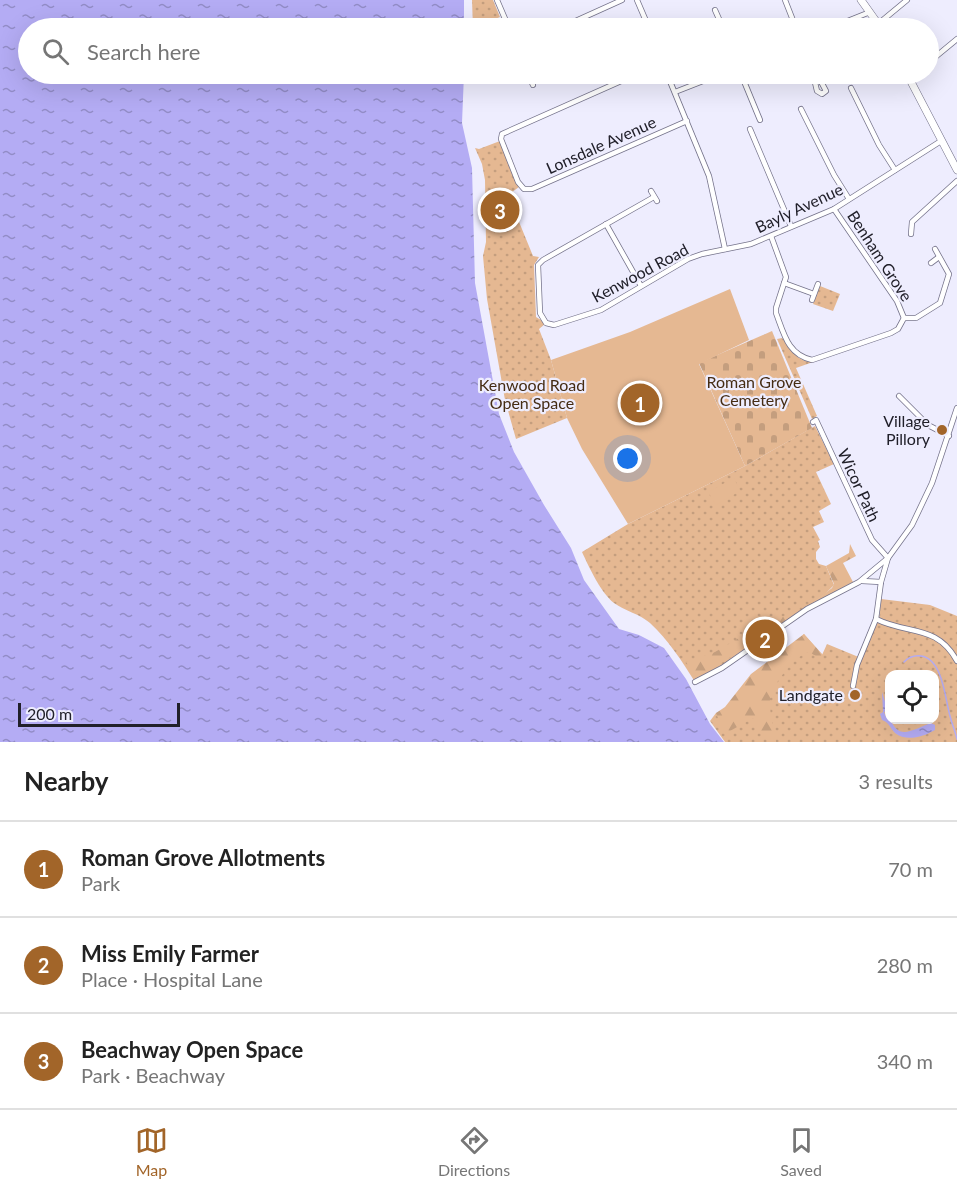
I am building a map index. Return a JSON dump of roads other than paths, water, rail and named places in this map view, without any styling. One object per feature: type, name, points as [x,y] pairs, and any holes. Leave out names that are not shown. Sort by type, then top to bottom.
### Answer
[{"type":"street","points":[[497,0],[505,18]]},
{"type":"street","points":[[582,18],[622,0]]},
{"type":"street","points":[[637,0],[645,18]]},
{"type":"street","points":[[780,0],[785,2],[792,18]]},
{"type":"street","points":[[861,0],[874,18]]},
{"type":"street","points":[[888,18],[907,0]]},
{"type":"street","points":[[715,10],[719,18]]},
{"type":"street","points":[[856,18],[870,12]]},
{"type":"street","points":[[939,54],[957,39]]},
{"type":"street","name":"Lonsdale Avenue","points":[[614,84],[502,134],[501,139],[518,182],[524,189],[531,189],[687,121]]},
{"type":"street","points":[[671,84],[714,191],[725,249]]},
{"type":"street","points":[[675,92],[695,84]]},
{"type":"street","points":[[745,84],[760,120]]},
{"type":"street","points":[[815,84],[817,91],[822,94],[826,91],[823,84]]},
{"type":"street","points":[[914,84],[957,170]]},
{"type":"street","points":[[851,88],[879,145],[895,170]]},
{"type":"street","points":[[801,109],[834,175],[849,198]]},
{"type":"street","points":[[750,129],[791,226]]},
{"type":"street","name":"Bayly Avenue","points":[[725,249],[751,244],[834,209],[941,141]]},
{"type":"street","points":[[911,234],[912,222],[957,181]]},
{"type":"street","name":"Kenwood Road","points":[[651,191],[655,199],[606,224],[538,265],[539,304],[542,319],[554,325],[601,310],[688,259],[725,249]]},
{"type":"street","name":"Benham Grove","points":[[834,209],[897,301],[904,318]]},
{"type":"street","points":[[606,224],[641,286]]},
{"type":"street","points":[[771,236],[786,274],[776,313],[792,349],[800,357],[812,360],[891,333],[898,329],[904,318],[916,318],[940,303],[949,276],[947,268],[935,249]]},
{"type":"street","points":[[932,263],[939,258]]},
{"type":"street","points":[[784,283],[813,297],[818,284]]},
{"type":"street","points":[[899,396],[928,425],[949,436]]},
{"type":"street","points":[[695,682],[722,668],[807,609],[859,582],[888,558],[912,525],[929,491],[957,408]]},
{"type":"street","name":"Wicor Path","points":[[813,422],[816,420],[872,540],[888,558]]},
{"type":"street","points":[[853,686],[857,665],[876,619],[881,582],[888,558]]},
{"type":"street","points":[[859,582],[881,582]]},
{"type":"street","points":[[876,619],[891,626],[926,632],[938,637],[957,660]]},
{"type":"water","points":[[0,0],[464,0],[464,18],[18,18],[18,84],[464,84],[462,123],[472,168],[475,283],[499,414],[514,452],[571,548],[584,580],[619,629],[639,635],[664,648],[686,679],[710,724],[724,742],[0,742]]},
{"type":"water","points":[[882,692],[885,702],[885,722],[880,714],[883,712]]},
{"type":"water","points":[[888,724],[893,724],[897,729],[906,732],[928,724],[935,725],[935,730],[915,738],[899,736]]},
{"type":"waterway","points":[[904,662],[912,657],[921,656],[934,664],[942,681],[957,739]]},
{"type":"place","name":"Beachway Open Space","points":[[500,210]]},
{"type":"place","name":"Roman Grove Allotments","points":[[640,403]]},
{"type":"place","name":"Village Pillory","points":[[942,430]]},
{"type":"place","name":"Miss Emily Farmer","points":[[765,639]]},
{"type":"place","name":"Landgate","points":[[855,695]]},
{"type":"park label","name":"Roman Grove Cemetery","points":[[754,391]]},
{"type":"park label","name":"Kenwood Road Open Space","points":[[532,394]]}]
